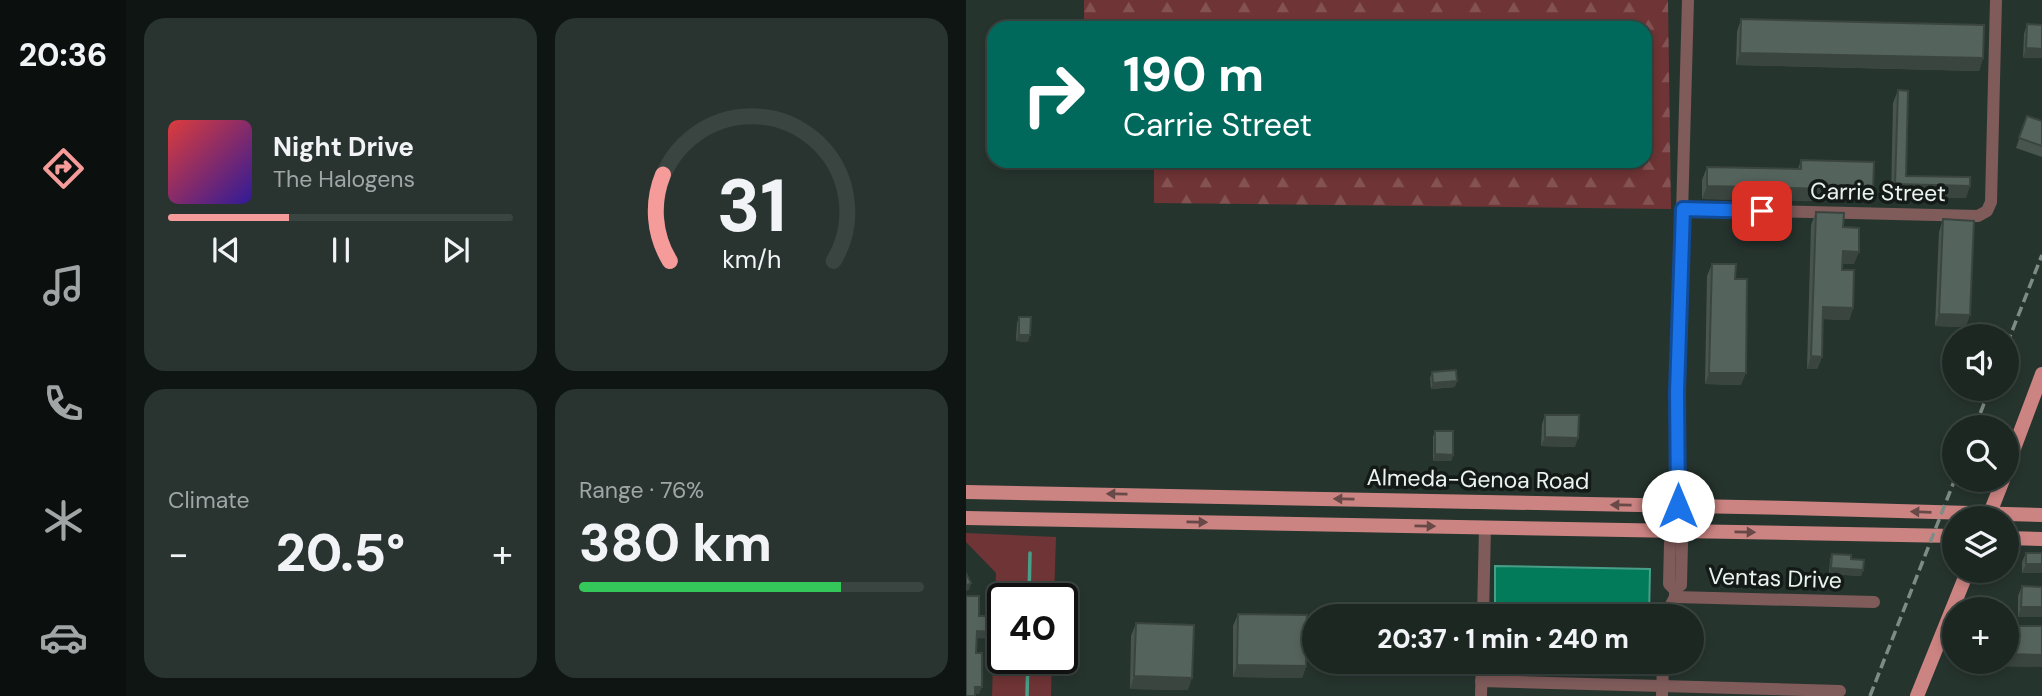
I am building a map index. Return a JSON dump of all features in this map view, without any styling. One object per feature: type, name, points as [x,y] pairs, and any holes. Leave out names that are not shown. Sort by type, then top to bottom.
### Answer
[{"type":"main road","points":[[2019,435],[2042,374]]},
{"type":"main road","name":"Almeda-Genoa Road","points":[[966,492],[1790,508],[1942,514]]},
{"type":"main road","points":[[1056,519],[1057,493]]},
{"type":"main road","points":[[1388,500],[1388,526]]},
{"type":"main road","points":[[1789,533],[1790,508]]},
{"type":"main road","name":"Almeda-Genoa Road","points":[[2019,515],[2042,515]]},
{"type":"main road","points":[[966,518],[1485,527],[1677,535],[1789,533],[1942,536]]},
{"type":"main road","points":[[2019,538],[2042,539]]},
{"type":"main road","points":[[1917,696],[1963,583]]},
{"type":"street","points":[[1670,604],[1675,593],[1669,584],[1670,543],[1677,535],[1678,506],[1677,392],[1688,0]]},
{"type":"street","name":"Carrie Street","points":[[1683,209],[1978,215],[1987,211],[1991,202],[1996,0]]},
{"type":"street","points":[[1483,604],[1485,527]]},
{"type":"street","name":"Ventas Drive","points":[[1675,593],[1874,602]]},
{"type":"street","points":[[1481,674],[1481,696]]},
{"type":"street","points":[[1481,681],[1662,691],[1840,691]]},
{"type":"green space","points":[[1084,0],[1668,0],[1671,209],[1154,203],[1154,168],[1652,168],[1652,21],[1084,21]]},
{"type":"green space","points":[[966,533],[1056,537],[1054,583],[996,583],[996,573],[966,542]]},
{"type":"green space","points":[[993,674],[1052,674],[1051,696],[992,696]]},
{"type":"shaded area","points":[[1495,566],[1650,569],[1649,604],[1495,604]]},
{"type":"building","points":[[1741,19],[1984,25],[1983,58],[1740,53]]},
{"type":"building","points":[[2027,24],[2042,25],[2042,49],[2026,48]]},
{"type":"building","points":[[1898,90],[1908,91],[1906,176],[1970,177],[1970,186],[1895,184]]},
{"type":"building","points":[[2027,116],[2042,121],[2042,146],[2019,138]]},
{"type":"building","points":[[1801,160],[1874,162],[1873,190],[1707,186],[1707,167],[1801,169]]},
{"type":"building","points":[[1816,212],[1844,213],[1843,227],[1859,228],[1859,252],[1843,251],[1842,270],[1854,270],[1853,308],[1823,307],[1822,357],[1811,356]]},
{"type":"building","points":[[1943,219],[1974,221],[1970,315],[1939,314]]},
{"type":"building","points":[[1712,264],[1736,264],[1735,279],[1747,279],[1746,373],[1709,373]]},
{"type":"building","points":[[1019,317],[1031,317],[1030,335],[1019,335]]},
{"type":"building","points":[[1456,370],[1457,381],[1433,383],[1432,372]]},
{"type":"building","points":[[1545,415],[1579,415],[1578,438],[1545,437]]},
{"type":"building","points":[[1435,431],[1453,431],[1453,455],[1435,454]]},
{"type":"building","points":[[2026,553],[2042,553],[2042,564],[2026,564]]},
{"type":"building","points":[[1832,554],[1851,555],[1851,559],[1864,560],[1863,570],[1831,568]]},
{"type":"building","points":[[966,573],[971,583],[966,586]]},
{"type":"building","points":[[2022,586],[2042,587],[2042,607],[2021,607]]},
{"type":"building","points":[[966,596],[979,596],[979,616],[987,616],[987,632],[977,631],[976,653],[982,653],[982,687],[975,687],[975,696],[966,696]]},
{"type":"building","points":[[1238,614],[1302,615],[1302,666],[1237,665]]},
{"type":"building","points":[[1136,623],[1194,625],[1192,678],[1134,676]]},
{"type":"building","points":[[2019,626],[2042,626],[2042,655],[2019,654]]},
{"type":"waterway","points":[[1029,583],[1030,553]]},
{"type":"waterway","points":[[1027,696],[1028,674]]},
{"type":"railway","points":[[2015,324],[2042,255]]},
{"type":"railway","points":[[1980,415],[1985,401]]},
{"type":"railway","points":[[1870,696],[1950,492]]},
{"type":"route","points":[[1678,506],[1677,392],[1683,209],[1762,211]]}]
